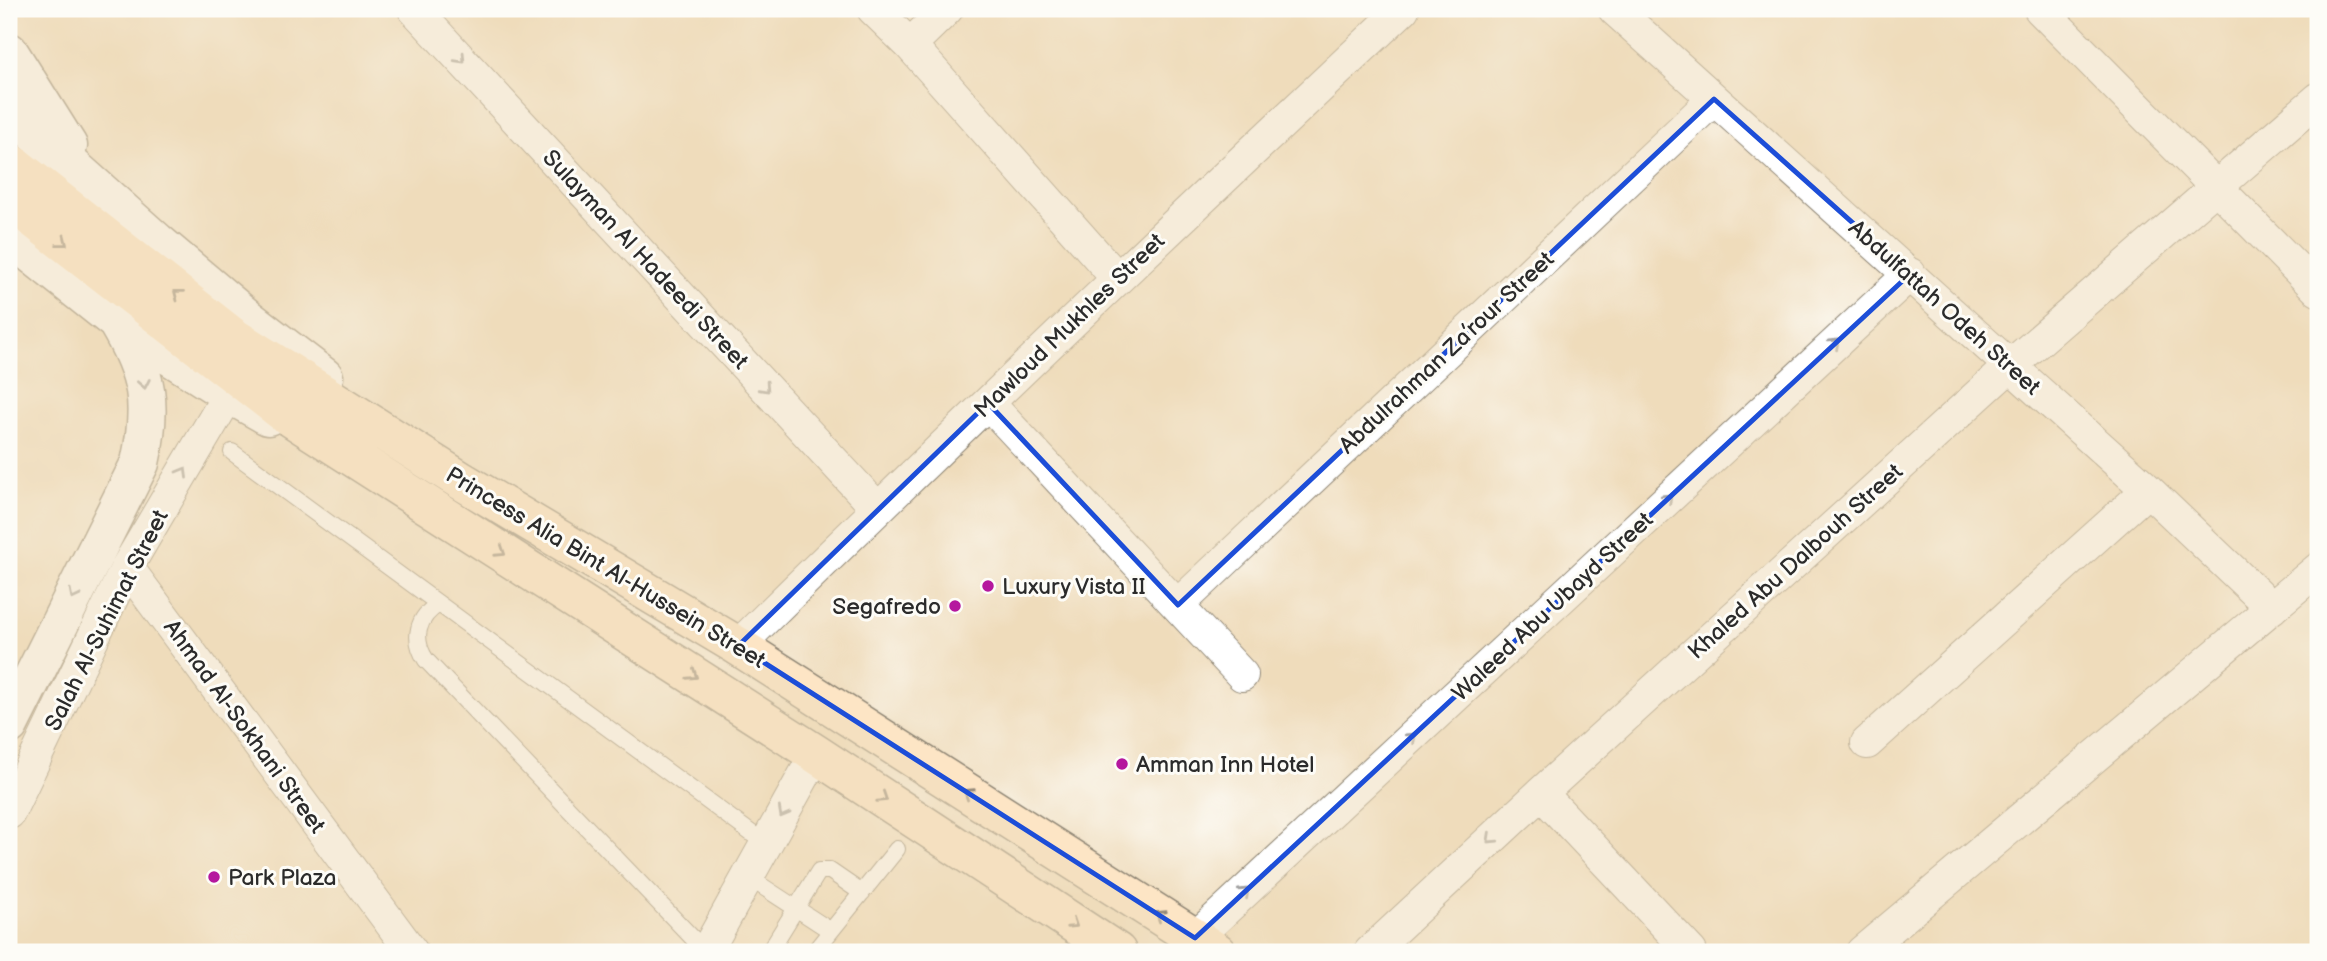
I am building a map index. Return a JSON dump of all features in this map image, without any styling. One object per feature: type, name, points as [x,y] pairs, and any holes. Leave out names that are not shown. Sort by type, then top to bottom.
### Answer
[{"type":"main road","name":"Princess Alia Bint Al-Hussein Street","points":[[9,161],[232,336],[460,480],[738,646],[1206,945]]},
{"type":"main road","name":"Princess Alia Bint Al-Hussein Street","points":[[9,200],[284,413],[816,754],[1116,952]]},
{"type":"street","name":"Sulayman Al Hadeedi Street","points":[[415,9],[877,508]]},
{"type":"street","points":[[873,9],[910,45],[1117,278]]},
{"type":"street","points":[[910,45],[947,9]]},
{"type":"street","name":"Mawloud Mukhles Street","points":[[738,646],[877,508],[1117,278],[1404,9]]},
{"type":"street","name":"Abdulfattah Odeh Street","points":[[1614,9],[1910,274],[2272,608]]},
{"type":"street","points":[[2040,9],[2318,290]]},
{"type":"street","points":[[9,52],[69,147],[81,173]]},
{"type":"street","name":"Abdulrahman Za’rour Street","points":[[1178,605],[1714,99]]},
{"type":"street","name":"Khaled Abu Dalbouh Street","points":[[1370,952],[2010,366],[2318,99]]},
{"type":"street","points":[[9,114],[26,125],[247,318],[460,480]]},
{"type":"street","points":[[9,236],[26,258],[117,322],[229,394],[443,515]]},
{"type":"street","name":"Waleed Abu Ubayd Street","points":[[1206,945],[1910,274]]},
{"type":"street","points":[[9,724],[140,463],[148,409],[145,381],[135,353],[117,322]]},
{"type":"street","name":"Salah Al-Suhimat Street","points":[[10,810],[127,567],[229,394]]},
{"type":"street","points":[[988,403],[1242,675]]},
{"type":"street","points":[[1867,743],[2148,491]]},
{"type":"street","name":"Ahmad Al-Sokhani Street","points":[[127,567],[412,952]]},
{"type":"street","points":[[1862,952],[2318,569]]},
{"type":"street","points":[[706,952],[816,754]]},
{"type":"street","points":[[1541,793],[1691,952]]},
{"type":"lane","points":[[232,452],[766,844]]},
{"type":"lane","points":[[439,604],[430,609],[419,625],[418,644],[426,660],[706,952]]},
{"type":"lane","points":[[814,952],[897,849]]},
{"type":"lane","points":[[769,952],[817,873],[830,871],[862,893]]},
{"type":"lane","points":[[748,877],[831,931]]},
{"type":"highlighted area","points":[[1714,99],[1910,274],[1195,938],[738,646],[988,403],[1178,605]]},
{"type":"place","name":"Luxury Vista II","points":[[988,586]]},
{"type":"place","name":"Segafredo","points":[[955,606]]},
{"type":"place","name":"Amman Inn Hotel","points":[[1122,764]]},
{"type":"place","name":"Park Plaza","points":[[214,877]]}]
